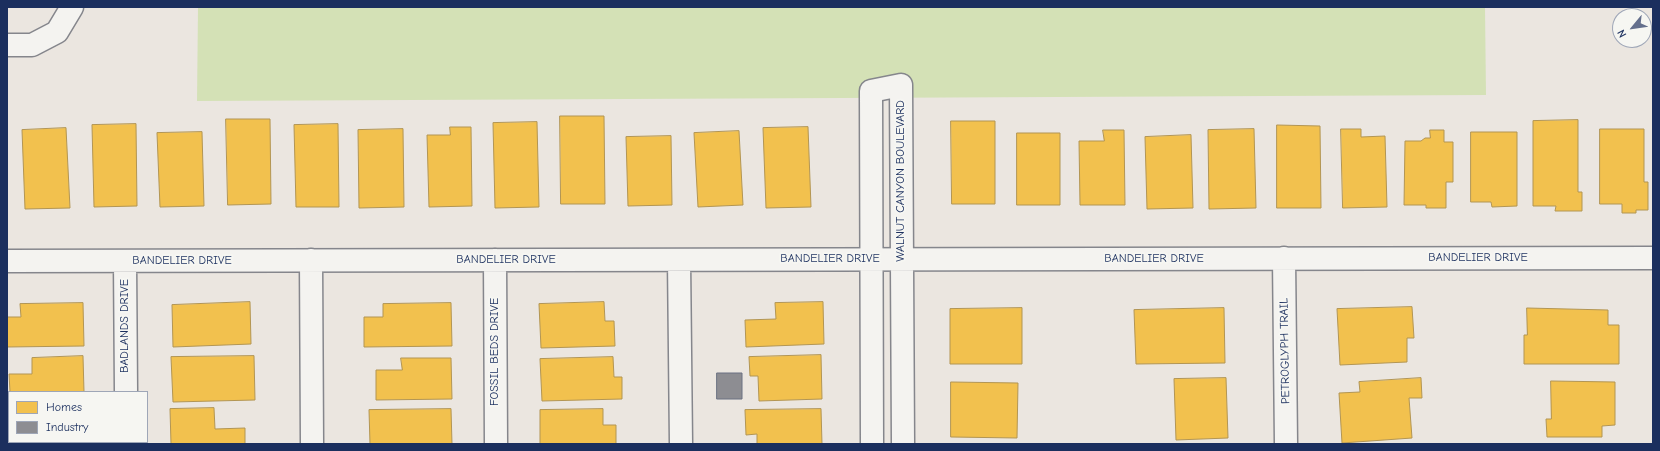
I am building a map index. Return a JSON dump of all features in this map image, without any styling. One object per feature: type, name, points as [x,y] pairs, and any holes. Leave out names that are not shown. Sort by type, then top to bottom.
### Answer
[{"type":"street","points":[[7,45],[32,45],[57,32],[72,7]]},
{"type":"street","name":"WALNUT CANYON BOULEVARD","points":[[872,444],[870,92],[901,85],[903,444]]},
{"type":"street","name":"PETROGLYPH TRAIL","points":[[1284,258],[1286,444]]},
{"type":"street","name":"BANDELIER DRIVE","points":[[7,261],[1653,258]]},
{"type":"street","points":[[311,260],[312,444]]},
{"type":"street","name":"FOSSIL BEDS DRIVE","points":[[495,260],[496,444]]},
{"type":"street","points":[[679,260],[681,444]]},
{"type":"street","name":"BADLANDS DRIVE","points":[[125,261],[126,391]]},
{"type":"green space","points":[[198,7],[1485,7],[1486,95],[197,101]]},
{"type":"building: Homes","points":[[560,116],[604,116],[605,204],[561,204]]},
{"type":"building: Homes","points":[[226,119],[270,119],[271,204],[228,205]]},
{"type":"building: Homes","points":[[1578,120],[1578,192],[1582,192],[1582,211],[1555,211],[1556,206],[1533,206],[1533,121]]},
{"type":"building: Homes","points":[[951,121],[995,121],[995,204],[952,204]]},
{"type":"building: Homes","points":[[537,122],[539,207],[495,208],[493,123]]},
{"type":"building: Homes","points":[[136,124],[137,206],[94,207],[92,125]]},
{"type":"building: Homes","points":[[338,124],[339,207],[296,207],[294,125]]},
{"type":"building: Homes","points":[[1277,125],[1320,126],[1321,208],[1277,208]]},
{"type":"building: Homes","points":[[450,127],[471,127],[472,206],[429,207],[427,135],[450,135]]},
{"type":"building: Homes","points":[[808,127],[811,207],[766,208],[763,128]]},
{"type":"building: Homes","points":[[66,128],[70,208],[25,209],[22,130]]},
{"type":"building: Homes","points":[[403,129],[404,207],[359,208],[358,130]]},
{"type":"building: Homes","points":[[1254,129],[1256,208],[1209,209],[1208,130]]},
{"type":"building: Homes","points":[[1341,129],[1361,129],[1361,137],[1385,136],[1387,207],[1343,208]]},
{"type":"building: Homes","points":[[1600,129],[1644,129],[1644,182],[1648,182],[1648,210],[1636,210],[1636,213],[1622,213],[1622,204],[1600,204]]},
{"type":"building: Homes","points":[[1103,130],[1124,130],[1125,205],[1080,205],[1079,141],[1104,141]]},
{"type":"building: Homes","points":[[1430,130],[1444,130],[1444,142],[1453,142],[1453,182],[1446,182],[1446,208],[1426,208],[1426,205],[1404,205],[1405,141],[1421,141],[1425,138],[1430,138]]},
{"type":"building: Homes","points":[[739,131],[743,205],[698,207],[694,133]]},
{"type":"building: Homes","points":[[202,132],[204,206],[160,207],[157,133]]},
{"type":"building: Homes","points":[[1471,132],[1517,132],[1517,206],[1492,207],[1491,202],[1471,202]]},
{"type":"building: Homes","points":[[1017,133],[1060,133],[1060,205],[1017,205]]},
{"type":"building: Homes","points":[[1191,135],[1193,208],[1147,209],[1145,137]]},
{"type":"building: Homes","points":[[671,136],[672,205],[628,206],[626,137]]},
{"type":"building: Homes","points":[[250,302],[251,344],[173,347],[172,305]]},
{"type":"building: Homes","points":[[604,302],[605,321],[614,321],[615,346],[541,348],[539,304]]},
{"type":"building: Homes","points":[[823,302],[824,344],[746,347],[745,320],[776,319],[775,303]]},
{"type":"building: Homes","points":[[83,303],[84,346],[7,347],[7,317],[21,317],[20,304]]},
{"type":"building: Homes","points":[[451,303],[452,346],[364,347],[364,317],[383,317],[383,304]]},
{"type":"building: Homes","points":[[1412,307],[1414,338],[1407,338],[1407,362],[1340,365],[1337,309]]},
{"type":"building: Homes","points":[[1022,308],[1022,364],[950,364],[950,309]]},
{"type":"building: Homes","points":[[1224,308],[1225,363],[1136,364],[1134,310]]},
{"type":"building: Homes","points":[[1527,308],[1608,310],[1608,325],[1619,325],[1619,364],[1524,364],[1524,335],[1527,335]]},
{"type":"building: Homes","points":[[821,355],[822,399],[759,401],[758,376],[750,376],[749,357]]},
{"type":"building: Homes","points":[[83,356],[84,391],[10,391],[9,374],[32,374],[32,358]]},
{"type":"building: Homes","points":[[254,356],[255,400],[173,402],[171,357]]},
{"type":"building: Homes","points":[[613,357],[614,377],[622,377],[622,399],[542,401],[540,359]]},
{"type":"building: Homes","points":[[401,358],[451,358],[452,399],[376,400],[376,370],[402,370]]},
{"type":"building: Homes","points":[[1226,378],[1228,438],[1176,440],[1174,379]]},
{"type":"building: Homes","points":[[1421,378],[1422,398],[1409,398],[1412,438],[1342,443],[1339,393],[1360,392],[1359,382]]},
{"type":"building: Homes","points":[[1551,381],[1615,382],[1615,425],[1602,426],[1602,437],[1547,437],[1546,419],[1551,419]]},
{"type":"building: Homes","points":[[951,382],[1018,383],[1017,438],[951,437]]},
{"type":"building: Homes","points":[[214,408],[215,429],[245,428],[245,444],[171,444],[170,409]]},
{"type":"building: Homes","points":[[451,409],[452,444],[370,444],[369,410]]},
{"type":"building: Homes","points":[[603,409],[603,425],[616,425],[616,444],[540,444],[540,410]]},
{"type":"building: Homes","points":[[821,409],[822,444],[757,444],[757,434],[746,435],[745,410]]},
{"type":"building: Homes","points":[[8,443],[82,443],[82,444]]},
{"type":"building: Industry","points":[[717,373],[742,373],[742,399],[717,399]]}]
